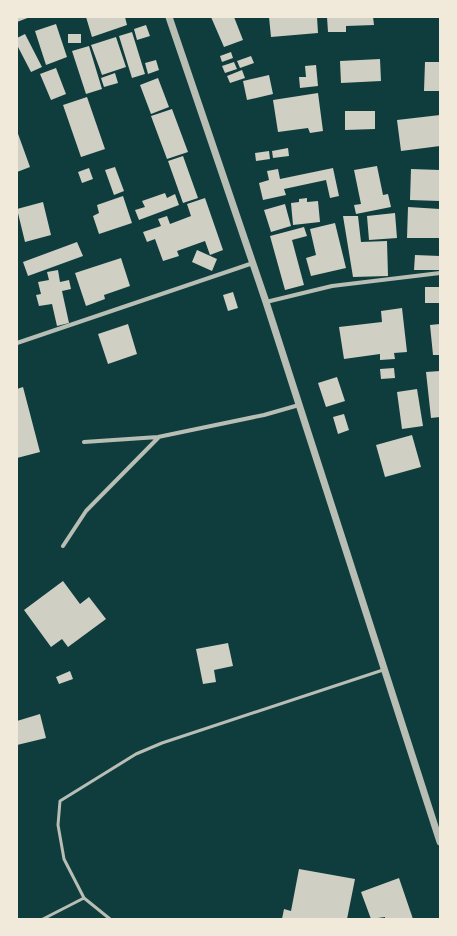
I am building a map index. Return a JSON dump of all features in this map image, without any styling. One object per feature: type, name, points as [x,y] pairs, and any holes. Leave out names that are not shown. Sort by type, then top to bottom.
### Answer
[{"type":"street","points":[[169,17],[266,302],[440,842]]},
{"type":"street","points":[[17,343],[253,263]]},
{"type":"street","points":[[266,302],[332,286],[440,273]]},
{"type":"street","points":[[84,442],[158,437],[264,415],[299,405]]},
{"type":"street","points":[[63,546],[86,511],[112,482],[158,437]]},
{"type":"lane","points":[[110,919],[84,898],[64,859],[58,825],[60,801],[136,754],[162,743],[385,669]]},
{"type":"lane","points":[[42,919],[84,898]]},
{"type":"building","points":[[17,17],[30,17],[17,22]]},
{"type":"building","points":[[86,17],[125,17],[127,25],[92,37]]},
{"type":"building","points":[[211,17],[234,17],[243,40],[224,47]]},
{"type":"building","points":[[269,17],[317,17],[318,33],[271,37]]},
{"type":"building","points":[[327,17],[373,17],[374,25],[346,26],[346,32],[328,32]]},
{"type":"building","points":[[56,24],[67,57],[46,65],[35,31]]},
{"type":"building","points":[[146,25],[150,36],[137,40],[134,29]]},
{"type":"building","points":[[132,32],[145,74],[132,78],[119,36]]},
{"type":"building","points":[[25,34],[42,67],[31,72],[17,45],[17,38]]},
{"type":"building","points":[[68,34],[81,34],[81,43],[68,43]]},
{"type":"building","points":[[116,37],[126,67],[102,75],[91,45]]},
{"type":"building","points":[[89,46],[102,89],[86,94],[72,51]]},
{"type":"building","points":[[231,52],[233,58],[222,62],[220,56]]},
{"type":"building","points":[[251,56],[254,63],[240,68],[237,61]]},
{"type":"building","points":[[380,59],[381,81],[341,83],[340,61]]},
{"type":"building","points":[[156,60],[159,70],[148,74],[145,63]]},
{"type":"building","points":[[234,62],[237,69],[225,73],[222,66]]},
{"type":"building","points":[[425,62],[440,62],[440,91],[424,91]]},
{"type":"building","points":[[316,65],[318,86],[300,88],[299,77],[306,77],[305,66]]},
{"type":"building","points":[[56,68],[66,94],[51,100],[40,74]]},
{"type":"building","points":[[242,70],[245,78],[230,83],[227,76]]},
{"type":"building","points":[[115,73],[118,83],[104,87],[101,78]]},
{"type":"building","points":[[269,75],[273,94],[247,100],[243,81]]},
{"type":"building","points":[[158,78],[169,107],[151,114],[140,85]]},
{"type":"building","points":[[318,93],[323,131],[310,133],[308,128],[278,132],[273,100]]},
{"type":"building","points":[[87,97],[105,149],[81,157],[63,105]]},
{"type":"building","points":[[172,109],[188,152],[167,159],[151,116]]},
{"type":"building","points":[[345,111],[375,111],[375,129],[345,130]]},
{"type":"building","points":[[440,115],[440,146],[401,151],[397,120]]},
{"type":"building","points":[[17,131],[30,167],[17,172]]},
{"type":"building","points":[[288,148],[289,156],[273,158],[272,151]]},
{"type":"building","points":[[269,151],[270,159],[256,161],[255,153]]},
{"type":"building","points":[[183,156],[198,198],[183,203],[168,161]]},
{"type":"building","points":[[377,166],[383,195],[388,194],[391,207],[356,214],[354,205],[361,204],[354,170]]},
{"type":"building","points":[[115,167],[124,191],[114,195],[105,170]]},
{"type":"building","points":[[89,168],[93,179],[82,183],[78,172]]},
{"type":"building","points":[[333,168],[339,196],[330,198],[326,180],[284,189],[286,195],[263,200],[259,183],[269,180],[267,171],[278,169],[280,179]]},
{"type":"building","points":[[411,169],[440,170],[440,201],[410,200]]},
{"type":"building","points":[[165,193],[167,198],[175,194],[179,205],[139,220],[135,210],[145,207],[142,201]]},
{"type":"building","points":[[123,196],[132,223],[99,234],[93,216],[99,213],[97,205]]},
{"type":"building","points":[[205,198],[223,250],[210,255],[205,241],[177,251],[179,256],[163,261],[155,239],[147,242],[143,232],[161,226],[158,219],[167,216],[170,224],[191,216],[187,204]]},
{"type":"building","points":[[307,198],[307,202],[318,201],[320,222],[293,225],[291,203],[299,202],[299,199]]},
{"type":"building","points":[[43,202],[51,235],[25,242],[17,209]]},
{"type":"building","points":[[285,204],[291,226],[271,232],[264,210]]},
{"type":"building","points":[[408,207],[440,209],[440,238],[407,238]]},
{"type":"building","points":[[395,213],[397,238],[369,240],[367,216]]},
{"type":"building","points":[[343,216],[358,216],[361,242],[387,241],[388,276],[353,277]]},
{"type":"building","points":[[335,223],[346,268],[311,276],[306,258],[316,255],[310,229]]},
{"type":"building","points":[[304,227],[307,236],[292,240],[304,285],[285,290],[270,236]]},
{"type":"building","points":[[77,242],[83,256],[28,276],[23,262]]},
{"type":"building","points":[[197,250],[217,259],[212,271],[192,262]]},
{"type":"building","points":[[415,255],[440,256],[440,270],[414,270]]},
{"type":"building","points":[[121,258],[130,286],[104,295],[105,299],[86,306],[75,273]]},
{"type":"building","points":[[58,270],[60,282],[69,280],[71,289],[62,291],[69,323],[57,326],[52,304],[39,306],[36,295],[41,294],[38,282],[49,280],[47,272]]},
{"type":"building","points":[[425,287],[440,287],[440,303],[425,303]]},
{"type":"building","points":[[233,292],[238,308],[228,311],[223,295]]},
{"type":"building","points":[[402,308],[407,352],[394,353],[395,359],[380,360],[380,354],[344,359],[339,327],[382,322],[381,311]]},
{"type":"building","points":[[128,324],[137,354],[108,364],[98,334]]},
{"type":"building","points":[[440,324],[440,355],[433,355],[430,325]]},
{"type":"building","points":[[394,368],[395,378],[381,379],[380,369]]},
{"type":"building","points":[[440,371],[440,417],[431,418],[426,372]]},
{"type":"building","points":[[337,377],[345,401],[326,407],[318,383]]},
{"type":"building","points":[[23,387],[40,452],[17,458],[17,389]]},
{"type":"building","points":[[417,389],[423,426],[402,429],[397,392]]},
{"type":"building","points":[[344,414],[349,430],[338,434],[333,417]]},
{"type":"building","points":[[412,435],[421,467],[385,477],[376,445]]},
{"type":"building","points":[[63,581],[80,604],[89,597],[106,619],[68,647],[62,639],[51,647],[24,610]]},
{"type":"building","points":[[228,643],[233,666],[214,670],[216,682],[203,684],[196,649]]},
{"type":"building","points":[[70,671],[73,679],[59,684],[56,677]]},
{"type":"building","points":[[40,714],[46,738],[17,745],[17,721]]},
{"type":"building","points":[[299,869],[355,879],[347,919],[282,919],[284,909],[291,911]]},
{"type":"building","points":[[399,878],[413,919],[385,919],[385,917],[371,919],[361,892]]}]
